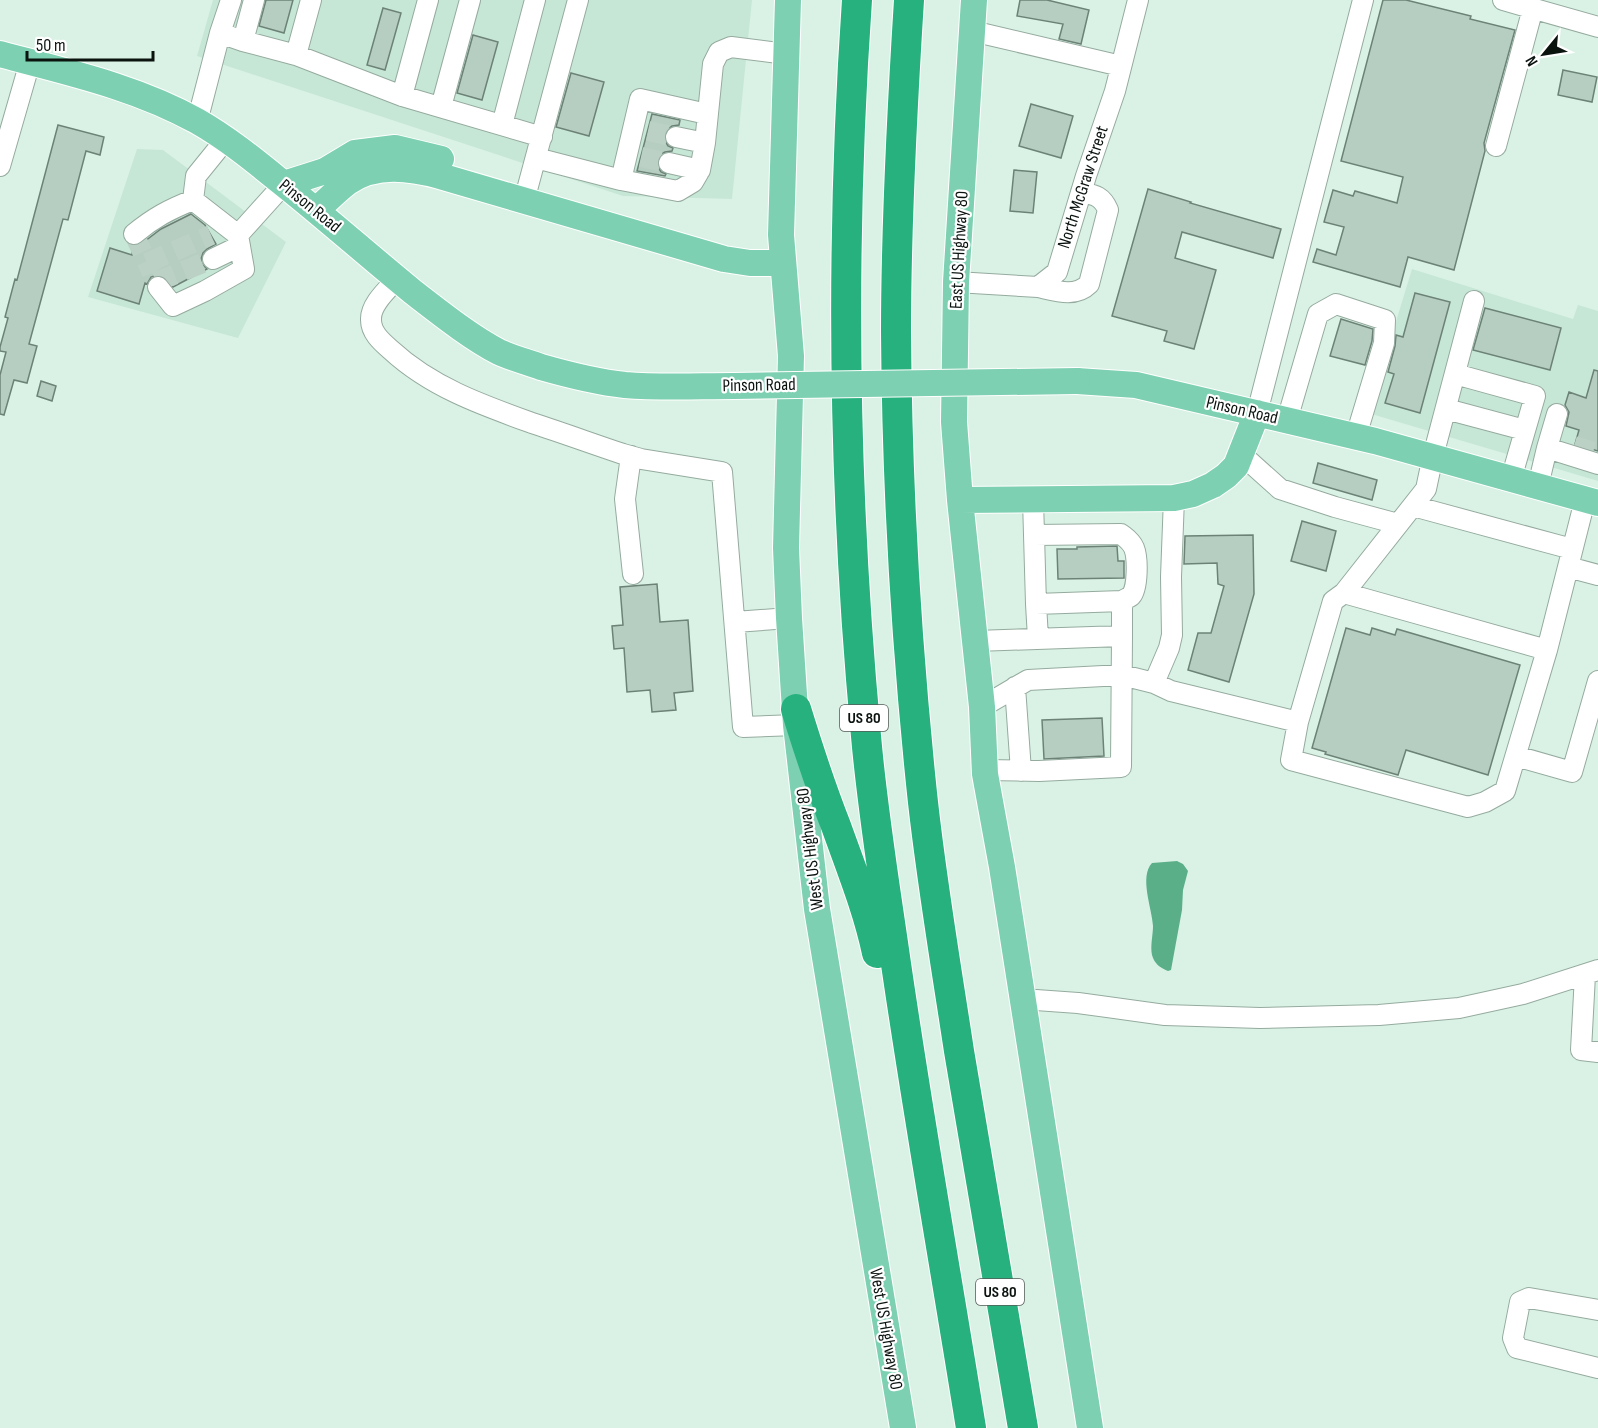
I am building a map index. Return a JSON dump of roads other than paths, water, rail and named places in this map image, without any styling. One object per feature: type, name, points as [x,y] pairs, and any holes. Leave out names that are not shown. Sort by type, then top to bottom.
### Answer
[{"type":"highway","name":"US 80","points":[[857,0],[848,147],[845,298],[851,534],[866,737],[919,1121],[971,1428]]},
{"type":"highway","name":"US 80","points":[[909,0],[898,184],[896,329],[900,495],[917,743],[939,922],[1023,1428]]},
{"type":"highway","points":[[796,717],[860,892],[870,925],[892,1034],[919,1121]]},
{"type":"highway","points":[[976,1155],[1043,1428]]},
{"type":"main road","points":[[316,210],[358,176],[388,169],[408,169],[724,259],[750,263],[783,263],[781,236],[788,0]]},
{"type":"main road","name":"East US Highway 80","points":[[960,500],[954,422],[956,282],[974,0]]},
{"type":"main road","name":"Pinson Road","points":[[0,54],[134,92],[197,122],[226,139],[284,184],[441,314],[500,353],[562,373],[642,386],[1077,381],[1136,385],[1356,436],[1592,501]]},
{"type":"main road","points":[[284,184],[325,171],[355,153],[394,148],[433,156],[474,169],[524,201]]},
{"type":"main road","name":"West US Highway 80","points":[[783,263],[791,356],[786,548],[796,717],[817,909],[903,1428]]},
{"type":"main road","points":[[1090,1428],[985,770],[976,640],[960,500],[1174,498],[1192,494],[1226,476],[1236,466],[1257,413]]},
{"type":"street","points":[[197,122],[231,0]]},
{"type":"street","points":[[243,41],[254,0]]},
{"type":"street","points":[[296,55],[311,0]]},
{"type":"street","points":[[402,96],[428,0]]},
{"type":"street","points":[[441,107],[470,0]]},
{"type":"street","points":[[524,201],[578,0]]},
{"type":"street","name":"North McGraw Street","points":[[1038,287],[1057,272],[1115,91],[1138,0]]},
{"type":"street","points":[[1257,413],[1364,0]]},
{"type":"street","points":[[1503,0],[1598,27]]},
{"type":"street","points":[[502,125],[533,2]]},
{"type":"street","points":[[1496,146],[1533,8]]},
{"type":"street","points":[[972,31],[1121,66]]},
{"type":"street","points":[[220,33],[296,55],[402,96],[542,137]]},
{"type":"street","points":[[536,158],[621,180],[678,191],[693,183],[700,170],[713,64],[719,52],[731,47],[786,54]]},
{"type":"street","points":[[0,166],[30,62]]},
{"type":"street","points":[[621,180],[634,155],[641,129],[640,99],[707,114]]},
{"type":"street","points":[[676,137],[705,143]]},
{"type":"street","points":[[193,200],[196,176],[226,139]]},
{"type":"street","points":[[669,163],[700,170]]},
{"type":"street","points":[[213,259],[229,236],[284,184]]},
{"type":"street","points":[[956,282],[1038,287],[1073,293],[1083,290],[1089,284],[1108,210],[1104,201],[1095,195],[1081,192]]},
{"type":"street","points":[[134,234],[168,210],[193,200]]},
{"type":"street","points":[[158,287],[173,306],[244,269],[229,236],[193,200]]},
{"type":"street","points":[[397,279],[372,311],[372,326],[382,342],[439,385],[477,402],[631,456],[722,472],[744,727],[796,717]]},
{"type":"street","points":[[1474,301],[1432,456],[1426,489],[1344,593],[1333,601],[1298,722],[1292,760],[1468,807],[1485,802],[1505,791],[1547,650],[1570,558],[1592,501]]},
{"type":"street","points":[[1287,420],[1318,314],[1336,304],[1385,320],[1384,343],[1356,436]]},
{"type":"street","points":[[1455,374],[1535,396],[1511,479]]},
{"type":"street","points":[[1446,409],[1525,430]]},
{"type":"street","points":[[1538,486],[1560,449],[1557,414]]},
{"type":"street","points":[[1560,449],[1598,464]]},
{"type":"street","points":[[1241,454],[1280,489],[1398,524]]},
{"type":"street","points":[[631,456],[626,499],[633,574]]},
{"type":"street","points":[[1154,683],[1169,648],[1172,634],[1171,577],[1174,498]]},
{"type":"street","points":[[1033,500],[1038,639]]},
{"type":"street","points":[[1413,506],[1570,558],[1598,575]]},
{"type":"street","points":[[1034,535],[1120,534],[1128,538],[1134,546],[1136,557],[1136,585],[1131,595],[1122,601],[1036,604]]},
{"type":"street","points":[[1344,593],[1547,650]]},
{"type":"street","points":[[985,770],[1022,771],[1121,767],[1122,601]]},
{"type":"street","points":[[735,622],[789,618]]},
{"type":"street","points":[[976,640],[1122,636]]},
{"type":"street","points":[[982,707],[1028,680],[1122,675],[1154,683],[1171,691],[1298,722]]},
{"type":"street","points":[[1516,756],[1572,772],[1598,681]]},
{"type":"street","points":[[1015,687],[1022,771]]},
{"type":"street","points":[[1022,999],[1078,1003],[1165,1015],[1260,1018],[1379,1015],[1459,1008],[1523,994],[1592,972],[1581,1050],[1598,1052]]},
{"type":"street","points":[[1598,1310],[1529,1298],[1520,1302],[1513,1338],[1517,1348],[1598,1368]]},
{"type":"tunnel","points":[[648,131],[676,137]]},
{"type":"tunnel","points":[[641,157],[669,163]]},
{"type":"tunnel","points":[[134,234],[152,273]]},
{"type":"tunnel","points":[[147,263],[211,235]]},
{"type":"tunnel","points":[[156,282],[213,259]]},
{"type":"tunnel","points":[[1574,446],[1598,453]]}]
